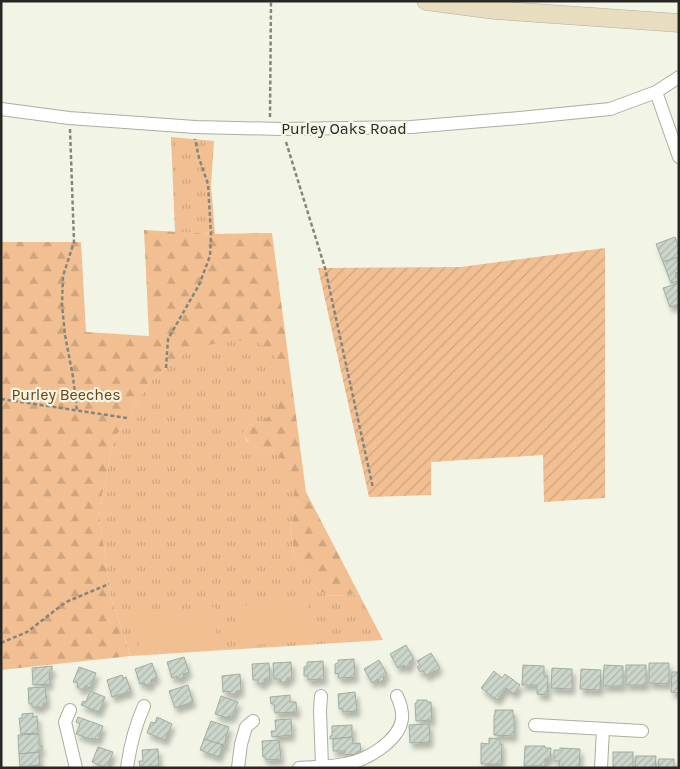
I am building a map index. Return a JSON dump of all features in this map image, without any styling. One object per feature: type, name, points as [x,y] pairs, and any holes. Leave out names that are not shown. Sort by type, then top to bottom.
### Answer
[{"type":"main road","points":[[426,1],[677,22]]},
{"type":"street","name":"Purley Oaks Road","points":[[1,109],[69,118],[195,127],[411,127],[610,109],[656,92],[679,77]]},
{"type":"street","points":[[656,92],[679,157]]},
{"type":"street","points":[[319,767],[321,696]]},
{"type":"street","points":[[299,768],[346,764],[376,752],[391,739],[399,728],[402,719],[401,706],[397,696]]},
{"type":"street","points":[[128,768],[129,752],[136,724],[144,706]]},
{"type":"street","points":[[70,710],[65,722],[76,768]]},
{"type":"street","points":[[238,768],[241,744],[246,727],[253,721]]},
{"type":"street","points":[[535,725],[642,731]]},
{"type":"street","points":[[601,768],[603,729]]},
{"type":"path","points":[[272,1],[276,128],[324,268],[373,488]]},
{"type":"path","points":[[69,118],[74,242],[63,276],[62,305],[77,410]]},
{"type":"path","points":[[166,368],[168,340],[198,285],[210,256],[211,234],[208,184],[197,148],[195,127]]},
{"type":"path","points":[[1,399],[127,418]]},
{"type":"path","points":[[1,643],[27,632],[66,602],[109,584]]},
{"type":"green space","points":[[171,137],[214,141],[211,185],[215,234],[175,232]]},
{"type":"green space","name":"Purley Beeches","points":[[144,230],[215,234],[272,233],[306,492],[359,594],[329,596],[316,589],[294,553],[290,529],[295,510],[272,451],[251,444],[243,433],[249,425],[262,422],[183,353],[149,383],[114,440],[99,510],[111,598],[131,656],[1,670],[1,242],[81,242],[86,332],[149,336]]},
{"type":"green space","points":[[605,248],[605,498],[544,502],[543,455],[431,462],[431,495],[369,497],[318,268],[461,267]]},
{"type":"green space","points":[[226,340],[258,342],[279,361],[284,389],[276,411],[262,422],[249,425],[243,433],[247,441],[255,447],[272,451],[284,461],[294,485],[295,510],[290,529],[294,553],[316,589],[329,596],[359,594],[383,640],[131,656],[111,598],[99,510],[114,440],[149,383],[183,353]]},
{"type":"green space","points":[[308,601],[311,641],[237,646],[234,606]]},
{"type":"green space","points":[[215,607],[217,647],[139,652],[137,613]]},
{"type":"building","points":[[675,237],[679,248],[679,257],[663,262],[656,244]]},
{"type":"building","points":[[679,257],[679,272],[675,273],[678,281],[671,283],[663,262]]},
{"type":"building","points":[[679,283],[679,304],[670,307],[663,288]]},
{"type":"building","points":[[406,645],[414,659],[409,662],[411,665],[405,668],[404,665],[398,668],[390,654]]},
{"type":"building","points":[[431,653],[440,668],[426,676],[423,670],[420,672],[417,667],[420,665],[417,661]]},
{"type":"building","points":[[184,657],[189,672],[183,674],[184,677],[178,679],[177,676],[172,678],[167,662]]},
{"type":"building","points":[[354,659],[355,677],[339,678],[338,673],[335,674],[335,664],[338,663],[338,660]]},
{"type":"building","points":[[379,660],[387,674],[383,677],[384,680],[379,682],[378,679],[372,683],[364,669]]},
{"type":"building","points":[[323,661],[324,679],[308,680],[308,676],[304,676],[304,667],[307,666],[307,662]]},
{"type":"building","points":[[291,662],[292,678],[287,678],[287,682],[274,679],[273,663]]},
{"type":"building","points":[[152,663],[157,678],[151,680],[152,684],[146,686],[145,683],[140,684],[135,669]]},
{"type":"building","points":[[269,663],[270,679],[264,679],[265,683],[258,684],[258,680],[253,680],[252,664]]},
{"type":"building","points":[[649,663],[669,663],[669,684],[649,683]]},
{"type":"building","points":[[523,665],[544,666],[544,676],[548,676],[547,695],[537,694],[537,685],[522,685]]},
{"type":"building","points":[[604,665],[623,666],[623,686],[603,686]]},
{"type":"building","points":[[626,665],[646,665],[646,685],[626,685]]},
{"type":"building","points":[[52,666],[52,673],[49,673],[50,684],[33,685],[32,668]]},
{"type":"building","points":[[79,667],[96,673],[90,688],[85,686],[83,690],[77,687],[78,683],[73,682]]},
{"type":"building","points":[[552,668],[572,669],[572,689],[551,688]]},
{"type":"building","points":[[581,669],[601,670],[600,690],[580,689]]},
{"type":"building","points":[[494,671],[502,678],[505,674],[520,685],[514,694],[506,688],[497,700],[481,688]]},
{"type":"building","points":[[672,672],[679,672],[679,693],[671,692]]},
{"type":"building","points":[[240,674],[241,691],[236,691],[236,694],[229,694],[229,691],[223,692],[222,676]]},
{"type":"building","points":[[122,675],[123,678],[126,677],[131,691],[112,697],[107,680]]},
{"type":"building","points":[[188,685],[193,702],[175,708],[169,691]]},
{"type":"building","points":[[45,687],[47,703],[43,703],[43,707],[32,707],[32,704],[29,704],[28,688]]},
{"type":"building","points":[[90,691],[105,697],[99,712],[81,705],[83,701],[86,702]]},
{"type":"building","points":[[355,692],[357,711],[343,712],[343,709],[339,709],[338,694]]},
{"type":"building","points":[[290,695],[290,702],[296,702],[297,712],[275,713],[274,704],[271,704],[270,697]]},
{"type":"building","points":[[221,696],[238,702],[232,717],[228,716],[227,718],[215,714]]},
{"type":"building","points":[[417,700],[431,702],[432,720],[416,721],[415,703],[417,703]]},
{"type":"building","points":[[495,710],[513,710],[514,736],[494,735]]},
{"type":"building","points":[[33,713],[33,717],[37,716],[38,733],[21,734],[19,718],[22,718],[22,714]]},
{"type":"building","points":[[78,717],[103,726],[98,740],[76,734],[80,724],[76,722]]},
{"type":"building","points":[[157,717],[172,724],[165,740],[147,733],[151,722],[155,723]]},
{"type":"building","points":[[291,719],[292,735],[272,737],[271,731],[276,731],[275,720]]},
{"type":"building","points":[[211,721],[229,727],[225,746],[204,739]]},
{"type":"building","points":[[429,724],[430,742],[410,743],[409,725]]},
{"type":"building","points":[[352,725],[352,737],[330,739],[330,736],[332,736],[332,726]]},
{"type":"building","points":[[39,734],[39,746],[42,746],[42,750],[19,754],[18,735]]},
{"type":"building","points":[[352,737],[353,744],[360,743],[361,752],[345,755],[345,751],[333,751],[333,739]]},
{"type":"building","points":[[489,738],[500,739],[500,744],[502,744],[501,764],[481,764],[481,743],[489,744]]},
{"type":"building","points":[[204,739],[223,745],[219,757],[200,750]]},
{"type":"building","points":[[279,740],[281,759],[266,760],[263,757],[262,741]]},
{"type":"building","points":[[525,746],[545,746],[545,748],[551,748],[550,759],[545,759],[545,766],[524,766]]},
{"type":"building","points":[[98,747],[113,752],[107,768],[92,762]]},
{"type":"building","points":[[560,748],[580,749],[579,768],[559,768],[560,761],[554,761],[554,750],[560,750]]},
{"type":"building","points":[[158,749],[159,766],[140,767],[139,761],[143,761],[142,750]]},
{"type":"building","points":[[39,752],[40,765],[20,767],[19,754]]},
{"type":"building","points":[[613,752],[633,752],[633,768],[613,768]]},
{"type":"building","points":[[636,756],[656,756],[655,768],[635,768]]},
{"type":"building","points":[[659,759],[674,759],[674,768],[658,768]]}]
